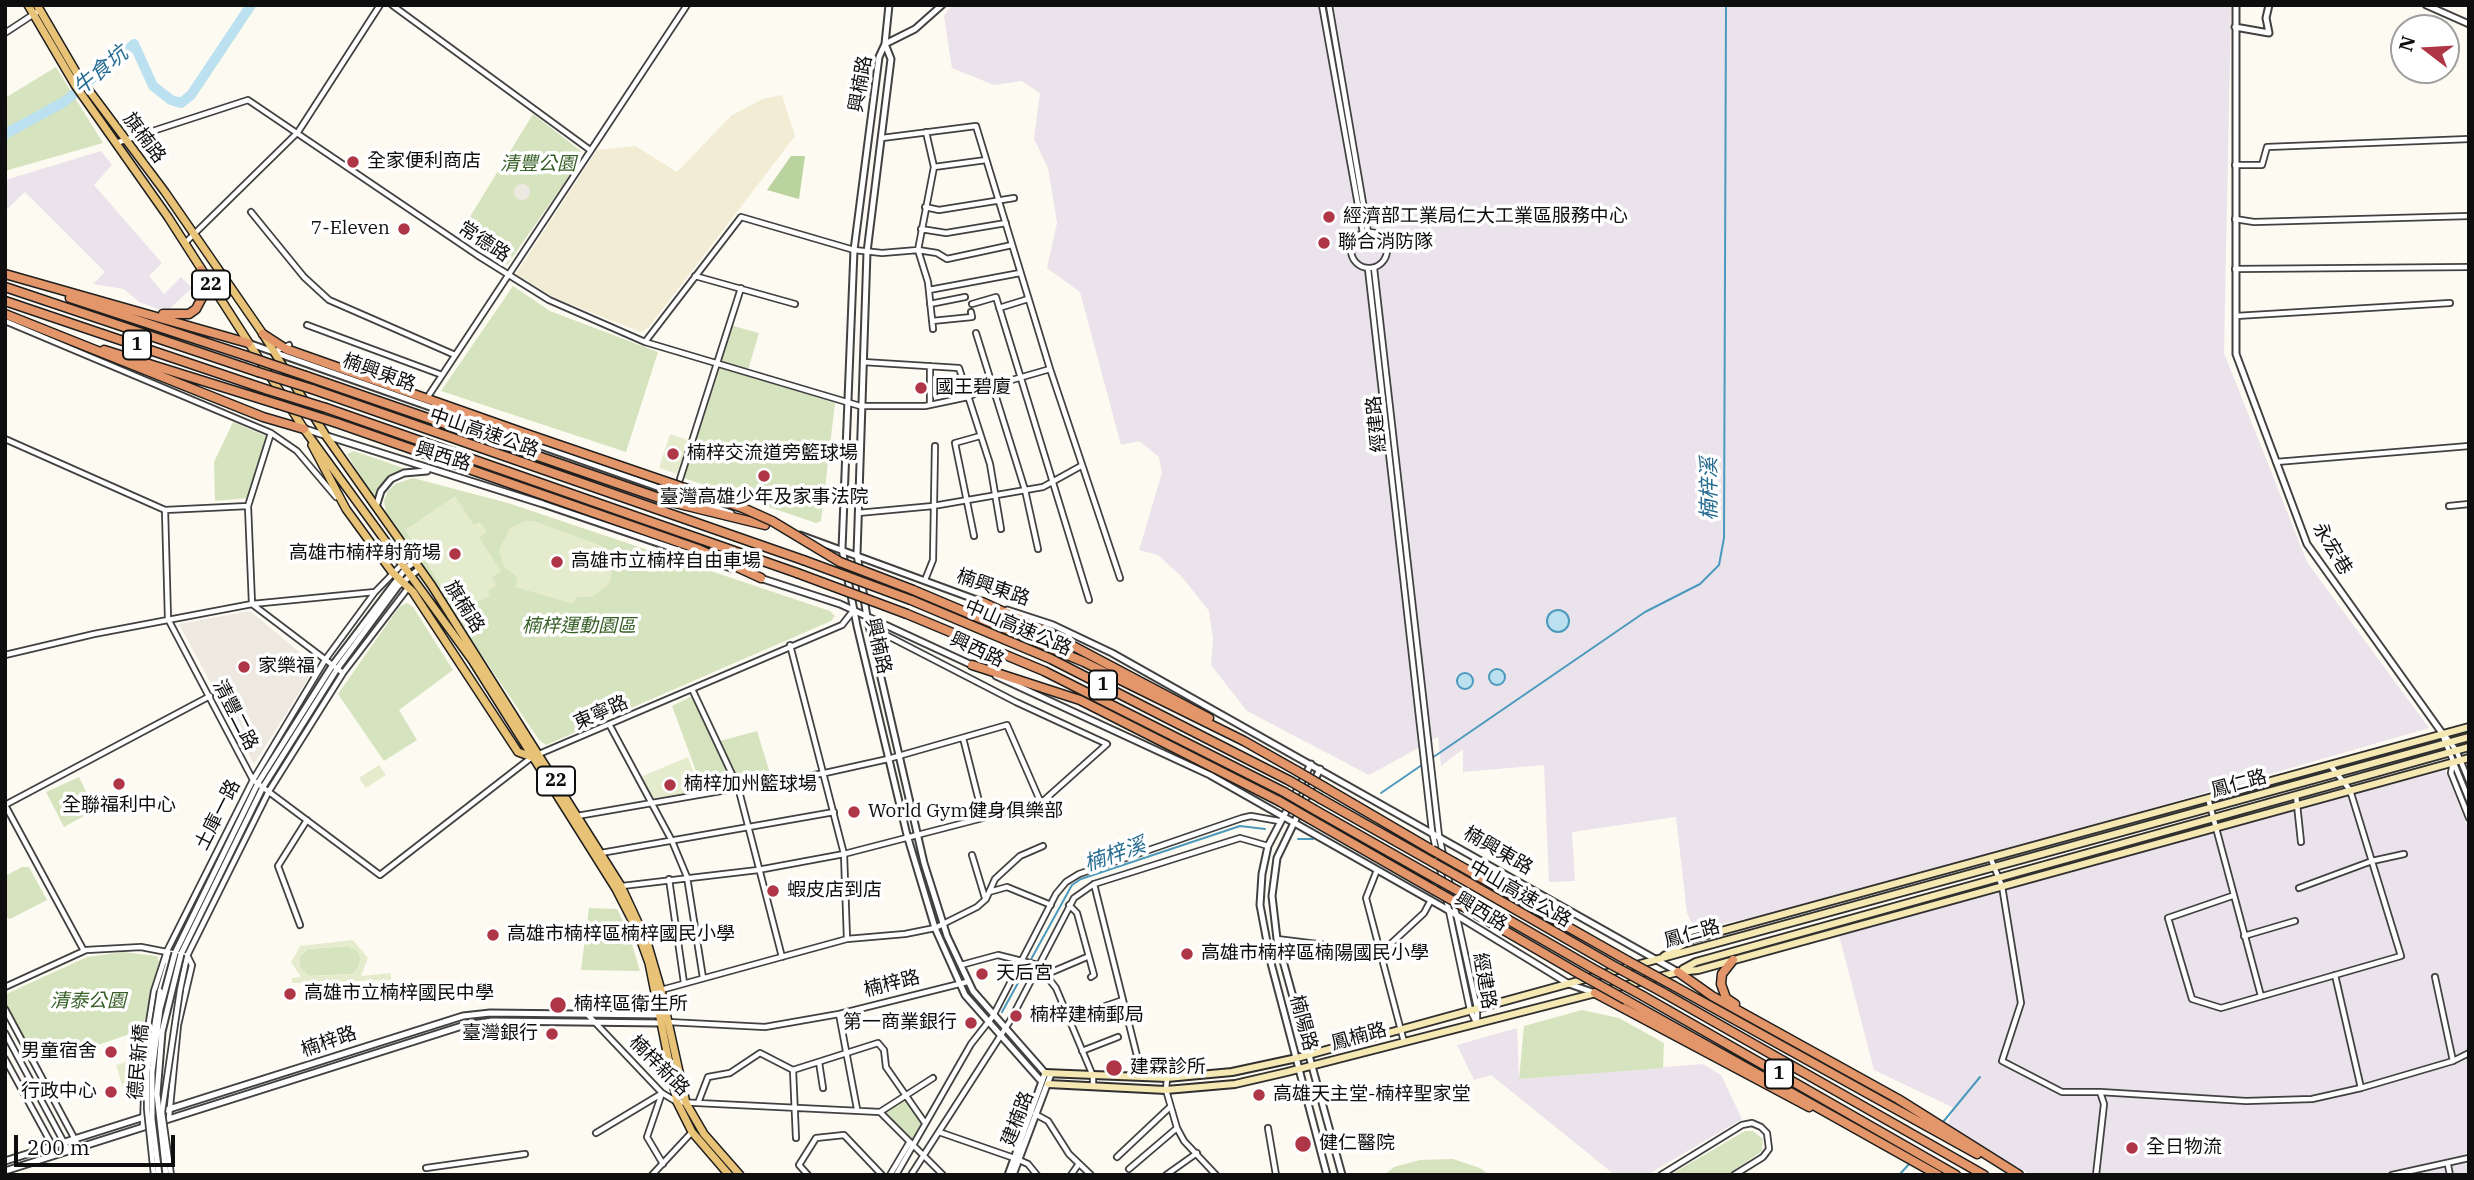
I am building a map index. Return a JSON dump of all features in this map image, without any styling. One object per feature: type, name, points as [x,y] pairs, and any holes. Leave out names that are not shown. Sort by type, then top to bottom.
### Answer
[{"type":"highway","points":[[90,299],[170,316],[189,314],[201,303],[206,290],[201,270]]},
{"type":"highway","points":[[5,274],[248,343]]},
{"type":"highway","points":[[22,279],[93,306],[306,376],[671,502],[765,525]]},
{"type":"highway","name":"中山高速公路","points":[[5,287],[312,389],[803,560],[911,600],[1051,659],[1290,781],[1984,1175]]},
{"type":"highway","name":"中山高速公路","points":[[5,301],[326,408],[797,573],[907,614],[1045,671],[1284,792],[1643,996],[1915,1157],[1956,1175]]},
{"type":"highway","points":[[5,314],[263,417],[304,429]]},
{"type":"highway","points":[[263,334],[288,347],[521,432],[757,514],[840,562],[1042,643],[1244,741]]},
{"type":"highway","points":[[84,346],[337,423],[698,549],[761,578]]},
{"type":"highway","points":[[982,602],[1041,629],[1185,703],[1244,741],[1628,961],[2015,1172]]},
{"type":"highway","points":[[972,665],[1080,701],[1279,801],[1870,1137]]},
{"type":"highway","points":[[1733,960],[1722,974],[1724,993],[1781,1036]]},
{"type":"highway","points":[[1678,972],[1712,996],[1781,1036],[1898,1099],[1937,1129]]},
{"type":"highway","points":[[1595,993],[1870,1137],[1915,1157],[1938,1175]]},
{"type":"main road","name":"22","points":[[28,5],[37,10],[89,98]]},
{"type":"main road","name":"旗楠路","points":[[89,98],[127,140],[263,334],[326,436],[425,576],[619,888],[647,942],[661,990],[681,1103]]},
{"type":"main road","name":"旗楠路","points":[[89,98],[304,429],[417,582],[536,756]]},
{"type":"main road","name":"旗楠路","points":[[304,429],[346,509],[403,583],[518,752],[536,756]]},
{"type":"main road","name":"鳳仁路","points":[[1658,960],[1692,939],[2469,727]]},
{"type":"main road","name":"鳳仁路","points":[[1658,960],[2469,737]]},
{"type":"main road","name":"鳳仁路","points":[[1678,972],[1696,962],[2469,747]]},
{"type":"main road","name":"鳳仁路","points":[[1678,972],[1733,960],[2469,758]]},
{"type":"main road","name":"旗楠路","points":[[619,888],[640,937],[665,1023]]},
{"type":"main road","name":"鳳楠路","points":[[1048,1073],[1167,1078],[1232,1072],[1297,1058],[1658,960]]},
{"type":"main road","name":"鳳楠路","points":[[1045,1083],[1166,1090],[1235,1084],[1299,1070],[1678,972]]},
{"type":"main road","name":"楠梓新路","points":[[681,1103],[692,1132],[729,1175]]},
{"type":"main road","name":"楠梓新路","points":[[681,1103],[740,1175]]},
{"type":"street","points":[[185,243],[298,132],[380,5]]},
{"type":"street","points":[[392,5],[590,150]]},
{"type":"street","points":[[429,395],[687,5]]},
{"type":"street","points":[[885,44],[889,5]]},
{"type":"street","points":[[885,44],[915,29],[942,5]]},
{"type":"street","name":"經建路","points":[[1322,5],[1365,232]]},
{"type":"street","name":"經建路","points":[[1329,5],[1365,232]]},
{"type":"street","name":"永宏巷","points":[[2236,5],[2236,354],[2307,544],[2442,733]]},
{"type":"street","points":[[2235,27],[2269,33],[2266,18],[2269,5]]},
{"type":"street","points":[[2426,5],[2469,23]]},
{"type":"street","points":[[5,33],[37,10]]},
{"type":"street","name":"興楠路","points":[[885,44],[891,60],[867,251],[857,554],[867,617],[918,833],[943,923],[967,982]]},
{"type":"street","name":"興楠路","points":[[885,44],[879,57],[854,250],[842,549],[853,611],[907,835],[935,928],[958,984]]},
{"type":"street","name":"常德路","points":[[116,143],[248,100],[549,300],[645,342],[860,406],[930,405],[968,397],[990,386],[1050,369]]},
{"type":"street","points":[[882,138],[976,126],[1050,369],[1120,578]]},
{"type":"street","points":[[926,132],[934,167],[918,250],[929,290],[933,329]]},
{"type":"street","points":[[2234,166],[2262,165],[2267,147],[2469,139]]},
{"type":"street","points":[[934,167],[986,160]]},
{"type":"street","points":[[925,207],[939,210],[1014,198]]},
{"type":"street","points":[[251,212],[304,277],[329,300],[455,355]]},
{"type":"street","points":[[2234,219],[2254,222],[2469,216]]},
{"type":"street","points":[[645,342],[741,217],[854,250],[918,250],[937,253],[947,259],[1012,245]]},
{"type":"street","points":[[921,229],[946,233],[1006,223]]},
{"type":"street","name":"經建路","points":[[1365,232],[1382,238],[1387,247],[1383,262],[1371,269],[1356,265],[1350,254],[1351,243],[1365,232]]},
{"type":"street","points":[[2234,269],[2469,267]]},
{"type":"street","name":"經建路","points":[[1371,269],[1439,836],[1477,1024]]},
{"type":"street","name":"經建路","points":[[1371,269],[1432,831],[1448,910],[1474,1009]]},
{"type":"street","points":[[929,290],[1020,273]]},
{"type":"street","points":[[695,276],[795,304]]},
{"type":"street","points":[[681,479],[741,288]]},
{"type":"street","points":[[930,304],[965,297]]},
{"type":"street","points":[[972,304],[996,297],[1090,600]]},
{"type":"street","points":[[999,308],[1028,299]]},
{"type":"street","points":[[2235,316],[2450,303]]},
{"type":"street","points":[[932,321],[972,317],[971,312]]},
{"type":"street","name":"旗楠路","points":[[5,321],[271,433],[290,445],[346,509]]},
{"type":"street","points":[[307,325],[442,375]]},
{"type":"street","points":[[976,333],[990,386],[1025,490],[1038,549]]},
{"type":"street","name":"楠興東路","points":[[248,343],[765,525],[857,554],[982,602],[1052,625],[1112,653],[1678,972]]},
{"type":"street","points":[[273,352],[288,347]]},
{"type":"street","points":[[863,362],[959,368],[990,464],[1001,529]]},
{"type":"street","points":[[930,366],[930,405]]},
{"type":"street","name":"興西路","points":[[304,429],[840,604],[1210,775],[1280,818],[1293,821],[1431,900],[1569,984],[1595,993]]},
{"type":"street","points":[[271,433],[248,506],[252,604],[343,673]]},
{"type":"street","points":[[975,536],[955,443],[981,436]]},
{"type":"street","points":[[5,439],[166,510],[248,506]]},
{"type":"street","points":[[925,580],[933,560],[935,446]]},
{"type":"street","points":[[2276,462],[2469,446]]},
{"type":"street","points":[[858,513],[933,506],[1025,490],[1055,483],[1081,466]]},
{"type":"street","points":[[376,507],[381,491],[390,479],[404,473],[432,470]]},
{"type":"street","points":[[2449,506],[2469,504]]},
{"type":"street","name":"清豐二路","points":[[166,510],[168,619],[261,785],[380,875]]},
{"type":"street","name":"土庫一路","points":[[181,954],[324,660],[392,572],[407,568],[415,562]]},
{"type":"street","name":"土庫一路","points":[[181,954],[261,785],[343,673],[403,583],[407,568]]},
{"type":"street","name":"土庫一路","points":[[143,1126],[150,1015],[167,951],[261,785],[335,667],[403,583],[417,582],[425,576]]},
{"type":"street","points":[[5,655],[168,619],[252,604],[375,592]]},
{"type":"street","name":"東寧路","points":[[380,875],[536,756],[842,625],[853,611]]},
{"type":"street","points":[[619,888],[669,879],[758,870],[844,854],[907,835],[1041,803],[1107,744],[1016,702],[886,635],[874,645]]},
{"type":"street","points":[[790,645],[806,716],[825,773],[844,854],[847,939]]},
{"type":"street","points":[[692,689],[738,787],[782,957]]},
{"type":"street","points":[[84,951],[5,805],[210,696]]},
{"type":"street","points":[[609,724],[672,841],[687,877],[703,978]]},
{"type":"street","points":[[575,817],[825,773],[888,759],[1007,725],[1041,803]]},
{"type":"street","points":[[2442,733],[2456,750],[2456,760],[2469,800]]},
{"type":"street","points":[[963,738],[984,817]]},
{"type":"street","points":[[2447,742],[2448,752],[2469,781]]},
{"type":"street","points":[[2456,760],[2469,765]]},
{"type":"street","points":[[2456,760],[2451,773],[2469,818]]},
{"type":"street","name":"楠陽路","points":[[1311,764],[1280,818],[1268,846],[1262,874],[1261,916],[1327,1175]]},
{"type":"street","points":[[2232,896],[2168,918],[2192,999],[2221,1008],[2401,956],[2350,790],[2346,781],[2335,774],[2329,764]]},
{"type":"street","name":"楠陽路","points":[[1320,769],[1277,858],[1272,883],[1277,939],[1311,1054],[1342,1175]]},
{"type":"street","points":[[2296,795],[2301,842]]},
{"type":"street","points":[[2208,797],[2232,896],[2261,996]]},
{"type":"street","points":[[598,854],[834,812]]},
{"type":"street","points":[[890,1175],[993,1016],[1051,905],[1066,882],[1079,874],[1242,818],[1280,818]]},
{"type":"street","points":[[300,925],[278,866],[307,820]]},
{"type":"street","points":[[911,1175],[1004,1028],[1074,898],[1094,884],[1240,838],[1268,846]]},
{"type":"street","points":[[661,990],[847,939],[905,934],[935,928],[977,907],[986,899],[995,879],[1020,856],[1044,846]]},
{"type":"street","points":[[2299,888],[2372,861],[2404,854]]},
{"type":"street","points":[[972,855],[986,899]]},
{"type":"street","points":[[1990,857],[2002,886],[2021,1003],[2002,1061],[2062,1091],[2290,1101],[2361,1088],[2453,1061],[2469,1053]]},
{"type":"street","points":[[1377,870],[1366,898],[1404,1042]]},
{"type":"street","points":[[669,879],[684,983]]},
{"type":"street","points":[[1094,884],[1143,1077]]},
{"type":"street","points":[[989,892],[1007,887],[1051,905]]},
{"type":"street","points":[[1277,939],[1382,952],[1424,913],[1431,900]]},
{"type":"street","points":[[1069,905],[1077,912],[1094,975],[1091,977]]},
{"type":"street","points":[[2244,936],[2295,921]]},
{"type":"street","points":[[5,987],[84,951],[121,946],[181,954],[180,989],[163,1101],[168,1175]]},
{"type":"street","points":[[157,1175],[147,1109],[147,1073],[160,991],[168,964],[167,951]]},
{"type":"street","name":"土庫一路","points":[[169,1117],[178,1025],[192,965],[181,954]]},
{"type":"street","name":"德民新橋","points":[[157,1175],[152,1119],[152,1072],[160,1009],[181,954]]},
{"type":"street","name":"德民新橋","points":[[168,1175],[157,1094],[162,1032],[181,954]]},
{"type":"street","points":[[960,965],[992,956],[1022,960],[1037,965],[1047,974],[1056,988],[1066,1019],[1093,1076],[1093,1086]]},
{"type":"street","points":[[1047,974],[1087,957]]},
{"type":"street","points":[[2335,975],[2361,1088]]},
{"type":"street","points":[[2435,977],[2453,1061]]},
{"type":"street","points":[[967,982],[993,1016]]},
{"type":"street","name":"楠梓路","points":[[5,1171],[462,1026],[492,1021],[765,1027],[839,1014],[967,982]]},
{"type":"street","points":[[958,984],[987,1023]]},
{"type":"street","points":[[1066,1019],[1123,1000]]},
{"type":"street","points":[[5,1009],[79,1147]]},
{"type":"street","name":"楠梓路","points":[[5,1161],[463,1016],[491,1013],[661,1014]]},
{"type":"street","points":[[839,1014],[858,1110]]},
{"type":"street","name":"楠梓新路","points":[[588,1015],[662,1093],[681,1103]]},
{"type":"street","name":"建楠路","points":[[993,1016],[1048,1073],[1012,1174]]},
{"type":"street","name":"建楠路","points":[[987,1023],[1045,1083]]},
{"type":"street","points":[[5,1033],[68,1150]]},
{"type":"street","points":[[1082,1051],[1118,1037]]},
{"type":"street","points":[[698,1103],[708,1077],[730,1073],[760,1053],[793,1070],[878,1043],[884,1050],[886,1067],[925,1123]]},
{"type":"street","points":[[5,1059],[57,1154]]},
{"type":"street","points":[[819,1062],[823,1088]]},
{"type":"street","points":[[793,1070],[796,1138]]},
{"type":"street","points":[[681,1103],[880,1112],[933,1078]]},
{"type":"street","points":[[1167,1078],[1166,1090],[1177,1128],[1216,1175]]},
{"type":"street","points":[[2096,1175],[2104,1104],[2100,1092]]},
{"type":"street","points":[[596,1133],[662,1093]]},
{"type":"street","points":[[662,1093],[647,1137],[663,1164]]},
{"type":"street","points":[[1117,1157],[1170,1107]]},
{"type":"street","points":[[880,1112],[943,1175]]},
{"type":"street","points":[[1033,1113],[1048,1121],[1078,1165],[1091,1175]]},
{"type":"street","points":[[1661,1175],[1742,1125],[1752,1123],[1761,1127],[1767,1133],[1769,1149],[1763,1157],[1734,1175]]},
{"type":"street","points":[[1129,1169],[1177,1128]]},
{"type":"street","points":[[1268,1128],[1276,1175]]},
{"type":"street","points":[[652,1175],[692,1132]]},
{"type":"street","points":[[938,1132],[1028,1164],[1037,1175]]},
{"type":"street","points":[[808,1175],[799,1166],[804,1156],[816,1138],[831,1135],[844,1135],[882,1175]]},
{"type":"street","points":[[896,1175],[911,1145]]},
{"type":"street","points":[[1166,1175],[1197,1153]]},
{"type":"street","points":[[426,1168],[525,1154]]},
{"type":"street","points":[[2392,1175],[2448,1165],[2469,1158]]},
{"type":"street","points":[[1071,1175],[1078,1165]]},
{"type":"street","points":[[2448,1165],[2450,1175]]},
{"type":"shaded area","points":[[952,5],[2231,5],[2224,353],[2307,562],[2429,728],[2073,831],[1780,911],[1695,930],[1687,913],[1676,817],[1572,832],[1575,881],[1549,882],[1544,765],[1463,772],[1463,749],[1441,766],[1438,737],[1369,775],[1247,711],[1211,665],[1213,639],[1209,611],[1182,577],[1158,555],[1139,550],[1162,473],[1159,457],[1139,441],[1121,445],[1080,292],[1047,268],[1057,223],[1048,168],[1034,139],[1040,93],[1022,81],[994,85],[952,68],[944,16]]},
{"type":"shaded area","points":[[782,95],[795,136],[648,328],[641,332],[555,298],[516,274],[597,150],[635,146],[677,172],[732,115],[763,99]]},
{"type":"shaded area","points":[[101,151],[112,165],[94,185],[162,263],[149,276],[164,294],[181,277],[192,288],[166,312],[139,302],[124,289],[93,284],[105,272],[25,192],[5,211],[5,180]]},
{"type":"shaded area","points":[[522,184],[528,186],[528,198],[522,200],[516,198],[514,192],[516,186]]},
{"type":"shaded area","points":[[250,611],[316,666],[254,764],[179,624]]},
{"type":"shaded area","points":[[2445,770],[2469,830],[2469,1175],[2031,1175],[1946,1128],[1954,1108],[1874,1070],[1839,935],[2222,828]]},
{"type":"shaded area","points":[[1517,1028],[1519,1079],[1703,1064],[1721,1075],[1742,1119],[1647,1175],[1615,1175],[1491,1075],[1474,1080],[1457,1045]]},
{"type":"green space","points":[[56,67],[103,143],[5,171],[5,98]]},
{"type":"green space","name":"清豐公園","points":[[533,114],[581,151],[581,159],[507,265],[460,233]]},
{"type":"green space","points":[[791,156],[805,156],[799,199],[767,190]]},
{"type":"green space","points":[[513,286],[550,311],[658,352],[626,452],[441,391]]},
{"type":"green space","points":[[730,325],[759,333],[747,373],[717,364]]},
{"type":"green space","points":[[720,368],[835,403],[821,521],[816,523],[684,478]]},
{"type":"green space","points":[[233,422],[268,437],[248,498],[215,501],[214,462]]},
{"type":"green space","name":"楠梓交流道旁籃球場","points":[[670,434],[688,440],[677,474],[659,468]]},
{"type":"green space","points":[[354,451],[409,470],[387,479],[373,498],[347,454]]},
{"type":"green space","name":"楠梓運動園區","points":[[413,478],[508,503],[830,611],[835,616],[831,621],[546,745],[539,740],[386,513],[384,501],[388,491],[395,484]]},
{"type":"green space","name":"高雄市楠梓射箭場","points":[[455,496],[474,525],[480,522],[487,532],[479,537],[501,571],[492,577],[497,585],[488,591],[490,596],[465,608],[453,597],[450,599],[405,530]]},
{"type":"green space","name":"高雄市立楠梓自由車場","points":[[525,521],[534,521],[602,546],[612,564],[611,579],[606,587],[591,597],[576,597],[574,604],[515,587],[518,578],[504,567],[499,550],[510,528]]},
{"type":"green space","points":[[407,603],[413,607],[453,670],[399,710],[417,740],[384,761],[338,694],[399,607]]},
{"type":"green space","points":[[694,695],[738,787],[704,793],[672,706]]},
{"type":"green space","points":[[757,731],[772,780],[740,785],[720,741]]},
{"type":"green space","name":"楠梓加州籃球場","points":[[688,757],[701,792],[653,803],[638,778]]},
{"type":"green space","points":[[379,765],[386,775],[366,788],[359,778]]},
{"type":"green space","points":[[79,777],[95,810],[64,827],[46,792]]},
{"type":"green space","points":[[22,867],[29,867],[47,900],[10,919],[5,916],[5,876]]},
{"type":"green space","points":[[589,908],[617,909],[628,931],[640,971],[581,970]]},
{"type":"green space","points":[[353,940],[368,958],[361,976],[391,973],[391,980],[292,983],[292,978],[301,977],[291,962],[300,946]],"holes":[[[348,946],[357,950],[361,959],[352,974],[309,976],[300,968],[299,957],[308,949]]]},
{"type":"green space","points":[[348,946],[357,950],[361,959],[352,974],[309,976],[300,968],[299,957],[308,949]]},
{"type":"green space","name":"清泰公園","points":[[123,952],[157,956],[159,961],[143,1027],[136,1032],[59,1058],[40,1058],[29,1049],[5,1005],[6,994],[87,957]]},
{"type":"green space","points":[[1582,1010],[1619,1018],[1664,1043],[1663,1068],[1519,1079],[1524,1026]]},
{"type":"green space","points":[[129,1061],[136,1085],[123,1089],[116,1065]]},
{"type":"green space","points":[[905,1098],[923,1123],[911,1143],[883,1112]]},
{"type":"green space","points":[[1745,1131],[1753,1131],[1763,1139],[1762,1151],[1727,1175],[1670,1175]]},
{"type":"green space","points":[[1453,1159],[1480,1168],[1489,1175],[1384,1175],[1394,1167],[1420,1160]]},
{"type":"water","points":[[1558,610],[1566,613],[1569,621],[1566,629],[1558,632],[1550,629],[1547,621],[1550,613]]},
{"type":"water","points":[[1494,669],[1500,669],[1505,677],[1503,683],[1494,685],[1489,680],[1489,674]]},
{"type":"water","points":[[1462,673],[1468,673],[1473,681],[1471,687],[1462,689],[1457,684],[1457,678]]},
{"type":"waterway","name":"牛食坑","points":[[5,134],[64,102],[134,44],[153,86],[171,100],[181,103],[191,95],[251,5]]},
{"type":"waterway","name":"楠梓溪","points":[[1381,793],[1645,612],[1700,584],[1719,565],[1724,538],[1726,5]]},
{"type":"waterway","name":"楠梓溪","points":[[1002,1012],[1072,885],[1081,879],[1240,826],[1265,829]]},
{"type":"waterway","name":"楠梓溪","points":[[1298,839],[1313,839]]},
{"type":"waterway","points":[[1943,1122],[1980,1077]]},
{"type":"waterway","points":[[1899,1175],[1911,1162]]},
{"type":"place","name":"全家便利商店","points":[[353,162]]},
{"type":"place","name":"經濟部工業局仁大工業區服務中心","points":[[1329,217]]},
{"type":"place","name":"7-Eleven","points":[[404,229]]},
{"type":"place","name":"聯合消防隊","points":[[1324,243]]},
{"type":"place","name":"國王碧廈","points":[[921,388]]},
{"type":"place","name":"楠梓交流道旁籃球場","points":[[673,454]]},
{"type":"place","name":"臺灣高雄少年及家事法院","points":[[764,476]]},
{"type":"place","name":"高雄市楠梓射箭場","points":[[455,554]]},
{"type":"place","name":"高雄市立楠梓自由車場","points":[[557,562]]},
{"type":"place","name":"家樂福","points":[[244,667]]},
{"type":"place","name":"全聯福利中心","points":[[119,784]]},
{"type":"place","name":"楠梓加州籃球場","points":[[670,785]]},
{"type":"place","name":"World Gym健身俱樂部","points":[[854,812]]},
{"type":"place","name":"蝦皮店到店","points":[[773,891]]},
{"type":"place","name":"高雄市楠梓區楠梓國民小學","points":[[493,935]]},
{"type":"place","name":"高雄市楠梓區楠陽國民小學","points":[[1187,954]]},
{"type":"place","name":"天后宮","points":[[982,974]]},
{"type":"place","name":"高雄市立楠梓國民中學","points":[[290,994]]},
{"type":"place","name":"楠梓區衛生所","points":[[558,1005]]},
{"type":"place","name":"楠梓建楠郵局","points":[[1016,1016]]},
{"type":"place","name":"第一商業銀行","points":[[971,1023]]},
{"type":"place","name":"臺灣銀行","points":[[552,1034]]},
{"type":"place","name":"男童宿舍","points":[[111,1052]]},
{"type":"place","name":"建霖診所","points":[[1114,1068]]},
{"type":"place","name":"行政中心","points":[[111,1092]]},
{"type":"place","name":"高雄天主堂-楠梓聖家堂","points":[[1259,1095]]},
{"type":"place","name":"健仁醫院","points":[[1303,1144]]},
{"type":"place","name":"全日物流","points":[[2132,1148]]}]
